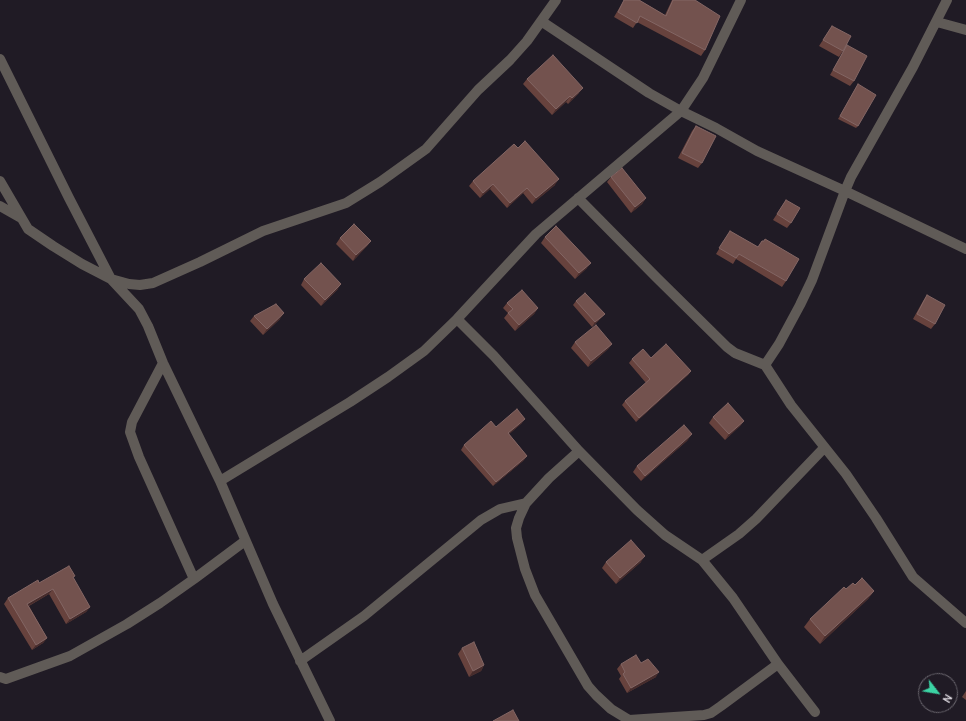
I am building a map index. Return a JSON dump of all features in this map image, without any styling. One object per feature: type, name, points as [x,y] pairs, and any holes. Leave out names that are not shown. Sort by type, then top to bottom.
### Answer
[{"type":"street","points":[[0,180],[28,229],[53,246],[82,264],[111,279],[129,284],[140,285],[153,283],[263,231],[346,203],[426,149],[478,90],[510,60],[527,41],[556,0]]},
{"type":"street","points":[[220,481],[388,378],[424,351],[536,234],[681,111],[703,78],[741,0]]},
{"type":"street","points":[[764,365],[779,344],[812,280],[845,190],[937,22],[947,0]]},
{"type":"street","points":[[541,21],[649,93],[681,111],[716,128],[757,151],[845,190],[966,249]]},
{"type":"street","points":[[937,22],[966,30]]},
{"type":"street","points":[[0,59],[68,198],[111,279],[139,308],[148,326],[163,363],[220,481],[245,541],[300,661],[330,721]]},
{"type":"street","points":[[578,198],[727,347],[735,353],[764,365],[791,405],[846,474],[913,577],[966,623]]},
{"type":"street","points":[[0,206],[23,219]]},
{"type":"street","points":[[457,318],[494,356],[579,451],[652,524],[670,539],[702,560],[733,598],[778,664],[815,712]]},
{"type":"street","points":[[163,363],[132,422],[130,432],[139,457],[194,579]]},
{"type":"street","points":[[702,560],[756,519],[824,448]]},
{"type":"street","points":[[579,451],[549,478],[526,503],[516,528],[521,554],[535,595],[588,686],[596,695],[628,720],[704,715],[711,713],[726,703],[778,664]]},
{"type":"street","points":[[300,661],[364,616],[481,520],[500,509],[526,503]]},
{"type":"street","points":[[0,677],[6,679],[70,656],[127,624],[194,579],[245,541]]},
{"type":"building","points":[[624,0],[639,0],[666,16],[673,0],[695,0],[720,16],[705,50],[640,16],[637,23],[618,12]]},
{"type":"building","points":[[832,26],[851,36],[843,51],[823,40]]},
{"type":"building","points":[[847,45],[867,56],[854,81],[833,70]]},
{"type":"building","points":[[553,55],[583,88],[572,98],[570,96],[556,109],[527,79]]},
{"type":"building","points":[[858,84],[876,95],[858,126],[840,116]]},
{"type":"building","points":[[696,126],[716,136],[702,163],[682,153]]},
{"type":"building","points":[[525,141],[559,179],[536,198],[527,188],[510,203],[493,184],[483,193],[473,181],[514,144],[518,148]]},
{"type":"building","points":[[622,168],[646,198],[635,207],[611,177]]},
{"type":"building","points":[[786,200],[800,208],[791,223],[777,214]]},
{"type":"building","points":[[354,224],[371,241],[356,255],[340,238]]},
{"type":"building","points":[[556,226],[591,263],[579,273],[545,237]]},
{"type":"building","points":[[730,231],[758,247],[765,239],[799,259],[786,281],[739,254],[736,258],[719,248]]},
{"type":"building","points":[[321,263],[341,284],[325,300],[304,279]]},
{"type":"building","points":[[522,290],[538,308],[519,325],[508,313],[513,309],[507,303]]},
{"type":"building","points":[[585,293],[605,314],[595,322],[576,301]]},
{"type":"building","points":[[927,295],[945,305],[935,324],[917,314]]},
{"type":"building","points":[[276,304],[284,313],[267,329],[254,316]]},
{"type":"building","points":[[596,325],[612,344],[591,361],[575,342]]},
{"type":"building","points":[[666,344],[691,371],[639,418],[625,401],[650,379],[632,359],[643,349],[651,358]]},
{"type":"building","points":[[728,403],[744,421],[729,434],[713,417]]},
{"type":"building","points":[[517,409],[525,419],[508,433],[527,456],[496,482],[464,445],[491,421],[496,427]]},
{"type":"building","points":[[684,425],[692,434],[645,476],[637,466]]},
{"type":"building","points":[[631,540],[645,556],[620,578],[606,562]]},
{"type":"building","points":[[69,566],[75,576],[73,577],[90,607],[70,619],[53,589],[27,604],[47,638],[36,645],[8,598],[38,580],[39,583]]},
{"type":"building","points":[[862,578],[874,591],[825,636],[810,619],[844,587],[846,589],[853,583],[855,585]]},
{"type":"building","points":[[474,642],[484,665],[473,671],[462,648]]},
{"type":"building","points":[[636,655],[641,663],[648,659],[659,672],[631,688],[623,674],[625,672],[621,664]]},
{"type":"building","points":[[513,710],[519,721],[493,721]]}]
